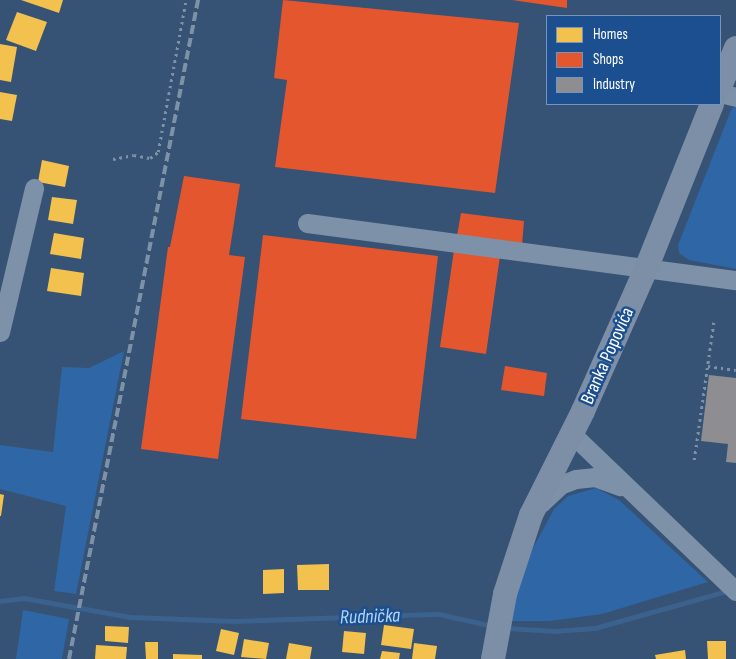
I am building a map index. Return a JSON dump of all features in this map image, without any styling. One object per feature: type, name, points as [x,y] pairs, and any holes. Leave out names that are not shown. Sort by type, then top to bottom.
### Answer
[{"type":"main road","points":[[721,84],[736,48]]},
{"type":"main road","name":"Branka Popovića","points":[[494,656],[503,607],[531,515],[572,434],[646,269],[712,105]]},
{"type":"street","points":[[721,93],[736,97]]},
{"type":"street","points":[[0,332],[34,188]]},
{"type":"street","points":[[307,223],[646,269],[660,268],[736,280]]},
{"type":"street","points":[[572,434],[736,591]]},
{"type":"street","points":[[531,515],[548,494],[576,479],[596,477],[610,480],[634,494]]},
{"type":"path","points":[[113,159],[134,155],[150,158],[158,152],[186,0]]},
{"type":"path","points":[[694,460],[714,319]]},
{"type":"path","points":[[708,366],[736,370]]},
{"type":"shaded area","points":[[736,105],[736,269],[689,260],[679,253],[678,245],[731,110]]},
{"type":"shaded area","points":[[124,351],[76,594],[54,591],[66,506],[0,489],[0,445],[53,452],[62,367],[89,368]]},
{"type":"shaded area","points":[[596,488],[619,500],[708,582],[602,614],[550,621],[511,621],[515,597],[532,550],[554,509],[568,496]]},
{"type":"shaded area","points":[[23,610],[69,619],[62,659],[16,659]]},
{"type":"building: Homes","points":[[21,0],[63,0],[59,13]]},
{"type":"building: Homes","points":[[17,12],[47,22],[36,51],[6,40]]},
{"type":"building: Homes","points":[[0,44],[17,47],[11,82],[0,80]]},
{"type":"building: Homes","points":[[0,92],[17,95],[12,121],[0,119]]},
{"type":"building: Homes","points":[[42,160],[69,166],[65,187],[38,182]]},
{"type":"building: Homes","points":[[52,197],[77,200],[73,224],[48,220]]},
{"type":"building: Homes","points":[[54,233],[84,238],[81,259],[50,254]]},
{"type":"building: Homes","points":[[51,268],[84,273],[81,296],[47,291]]},
{"type":"building: Homes","points":[[0,494],[4,495],[1,516],[0,516]]},
{"type":"building: Homes","points":[[329,564],[329,590],[298,590],[297,565]]},
{"type":"building: Homes","points":[[284,569],[284,593],[263,594],[263,570]]},
{"type":"building: Homes","points":[[384,625],[414,629],[411,649],[381,645]]},
{"type":"building: Homes","points":[[105,626],[129,627],[128,643],[105,641]]},
{"type":"building: Homes","points":[[221,629],[239,633],[234,655],[216,651]]},
{"type":"building: Homes","points":[[344,631],[366,633],[364,654],[342,652]]},
{"type":"building: Homes","points":[[244,639],[269,643],[266,659],[241,657]]},
{"type":"building: Homes","points":[[707,641],[726,641],[726,659],[708,659]]},
{"type":"building: Homes","points":[[145,642],[158,642],[158,659],[146,659]]},
{"type":"building: Homes","points":[[289,643],[312,647],[310,659],[286,659]]},
{"type":"building: Homes","points":[[414,643],[437,646],[435,659],[412,659]]},
{"type":"building: Homes","points":[[96,645],[127,647],[126,659],[95,659]]},
{"type":"building: Homes","points":[[685,650],[686,659],[656,659],[655,655]]},
{"type":"building: Homes","points":[[382,651],[400,653],[399,659],[380,659]]},
{"type":"building: Homes","points":[[173,654],[202,655],[202,659],[173,659]]},
{"type":"building: Shops","points":[[283,0],[519,23],[495,193],[275,167],[287,80],[274,78]]},
{"type":"building: Shops","points":[[512,0],[567,0],[567,8]]},
{"type":"building: Shops","points":[[184,176],[240,184],[229,255],[245,257],[218,459],[141,449],[168,247],[170,247]]},
{"type":"building: Shops","points":[[461,213],[524,221],[522,245],[457,236]]},
{"type":"building: Shops","points":[[263,235],[438,256],[416,439],[241,419]]},
{"type":"building: Shops","points":[[454,250],[500,256],[486,354],[440,347]]},
{"type":"building: Shops","points":[[505,366],[547,373],[544,396],[501,390]]},
{"type":"building: Industry","points":[[709,375],[736,378],[736,463],[726,462],[728,444],[701,441]]},
{"type":"waterway","name":"Rudnička","points":[[506,628],[554,631],[595,628],[727,591]]},
{"type":"waterway","name":"Rudnička","points":[[0,601],[24,598],[131,617],[235,621],[439,614],[493,626]]},
{"type":"railway","points":[[69,659],[198,0]]}]
